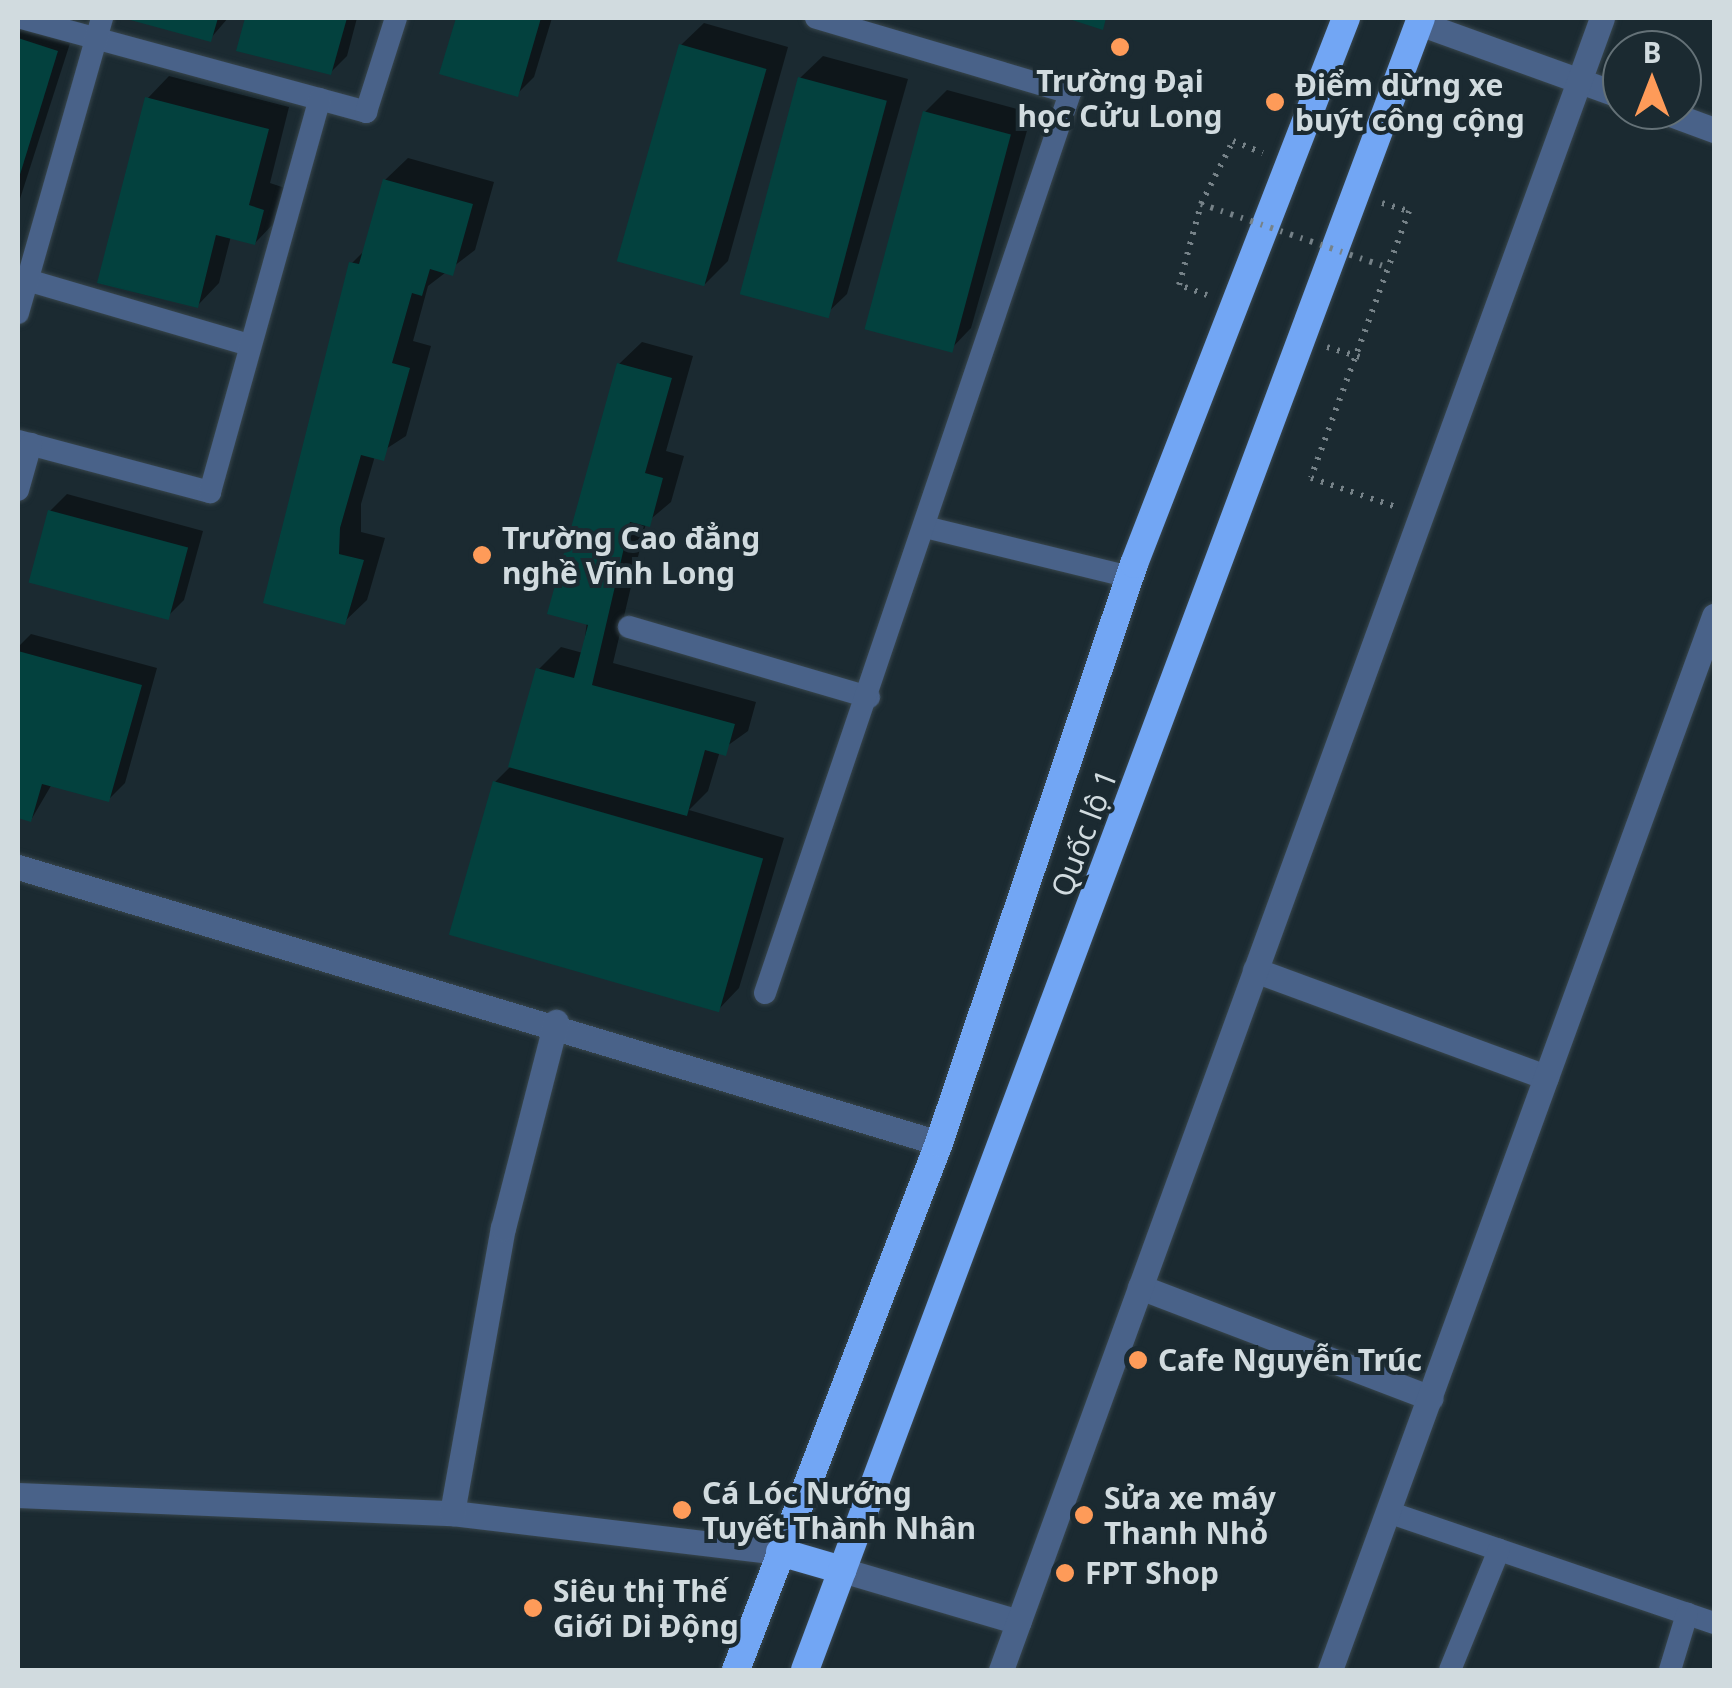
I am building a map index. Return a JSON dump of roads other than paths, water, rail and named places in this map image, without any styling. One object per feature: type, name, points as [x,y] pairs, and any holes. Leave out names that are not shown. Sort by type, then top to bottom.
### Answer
[{"type":"highway","name":"Quốc lộ 1","points":[[736,1670],[939,1144],[1130,578],[1346,18]]},
{"type":"highway","name":"Quốc lộ 1","points":[[805,1670],[1420,20]]},
{"type":"highway","points":[[780,1552],[842,1570]]},
{"type":"street","points":[[1001,1670],[1602,18]]},
{"type":"street","points":[[1420,20],[1602,89]]},
{"type":"street","points":[[1330,1670],[1714,616]]},
{"type":"street","points":[[18,867],[556,1022],[939,1144]]},
{"type":"street","points":[[1255,970],[1546,1077]]},
{"type":"street","points":[[452,1514],[503,1228],[556,1022]]},
{"type":"street","points":[[1140,1287],[1430,1398]]},
{"type":"street","points":[[18,1495],[452,1514],[780,1552]]},
{"type":"street","points":[[842,1570],[1019,1622]]},
{"type":"lane","points":[[20,18],[99,28],[366,112],[396,18]]},
{"type":"lane","points":[[764,993],[929,528],[1070,93],[816,18]]},
{"type":"lane","points":[[18,313],[99,28]]},
{"type":"lane","points":[[18,490],[24,443],[210,492],[320,99]]},
{"type":"lane","points":[[26,280],[250,344]]},
{"type":"lane","points":[[929,528],[1130,578]]},
{"type":"lane","points":[[628,627],[870,697]]},
{"type":"lane","points":[[1388,1512],[1714,1623]]},
{"type":"lane","points":[[1450,1670],[1498,1550]]},
{"type":"lane","points":[[1670,1670],[1687,1614]]},
{"type":"place","name":"Trường Đại học Cửu Long","points":[[1120,47]]},
{"type":"place","name":"Điểm dừng xe buýt công cộng","points":[[1275,102]]},
{"type":"place","name":"Trường Cao đẳng nghề Vĩnh Long","points":[[482,555]]},
{"type":"place","name":"Cafe Nguyễn Trúc","points":[[1138,1360]]},
{"type":"place","name":"Cá Lóc Nướng Tuyết Thành Nhân","points":[[682,1510]]},
{"type":"place","name":"Sửa xe máy Thanh Nhỏ","points":[[1084,1515]]},
{"type":"place","name":"FPT Shop","points":[[1065,1573]]},
{"type":"place","name":"Siêu thị Thế Giới Di Động","points":[[533,1608]]}]
